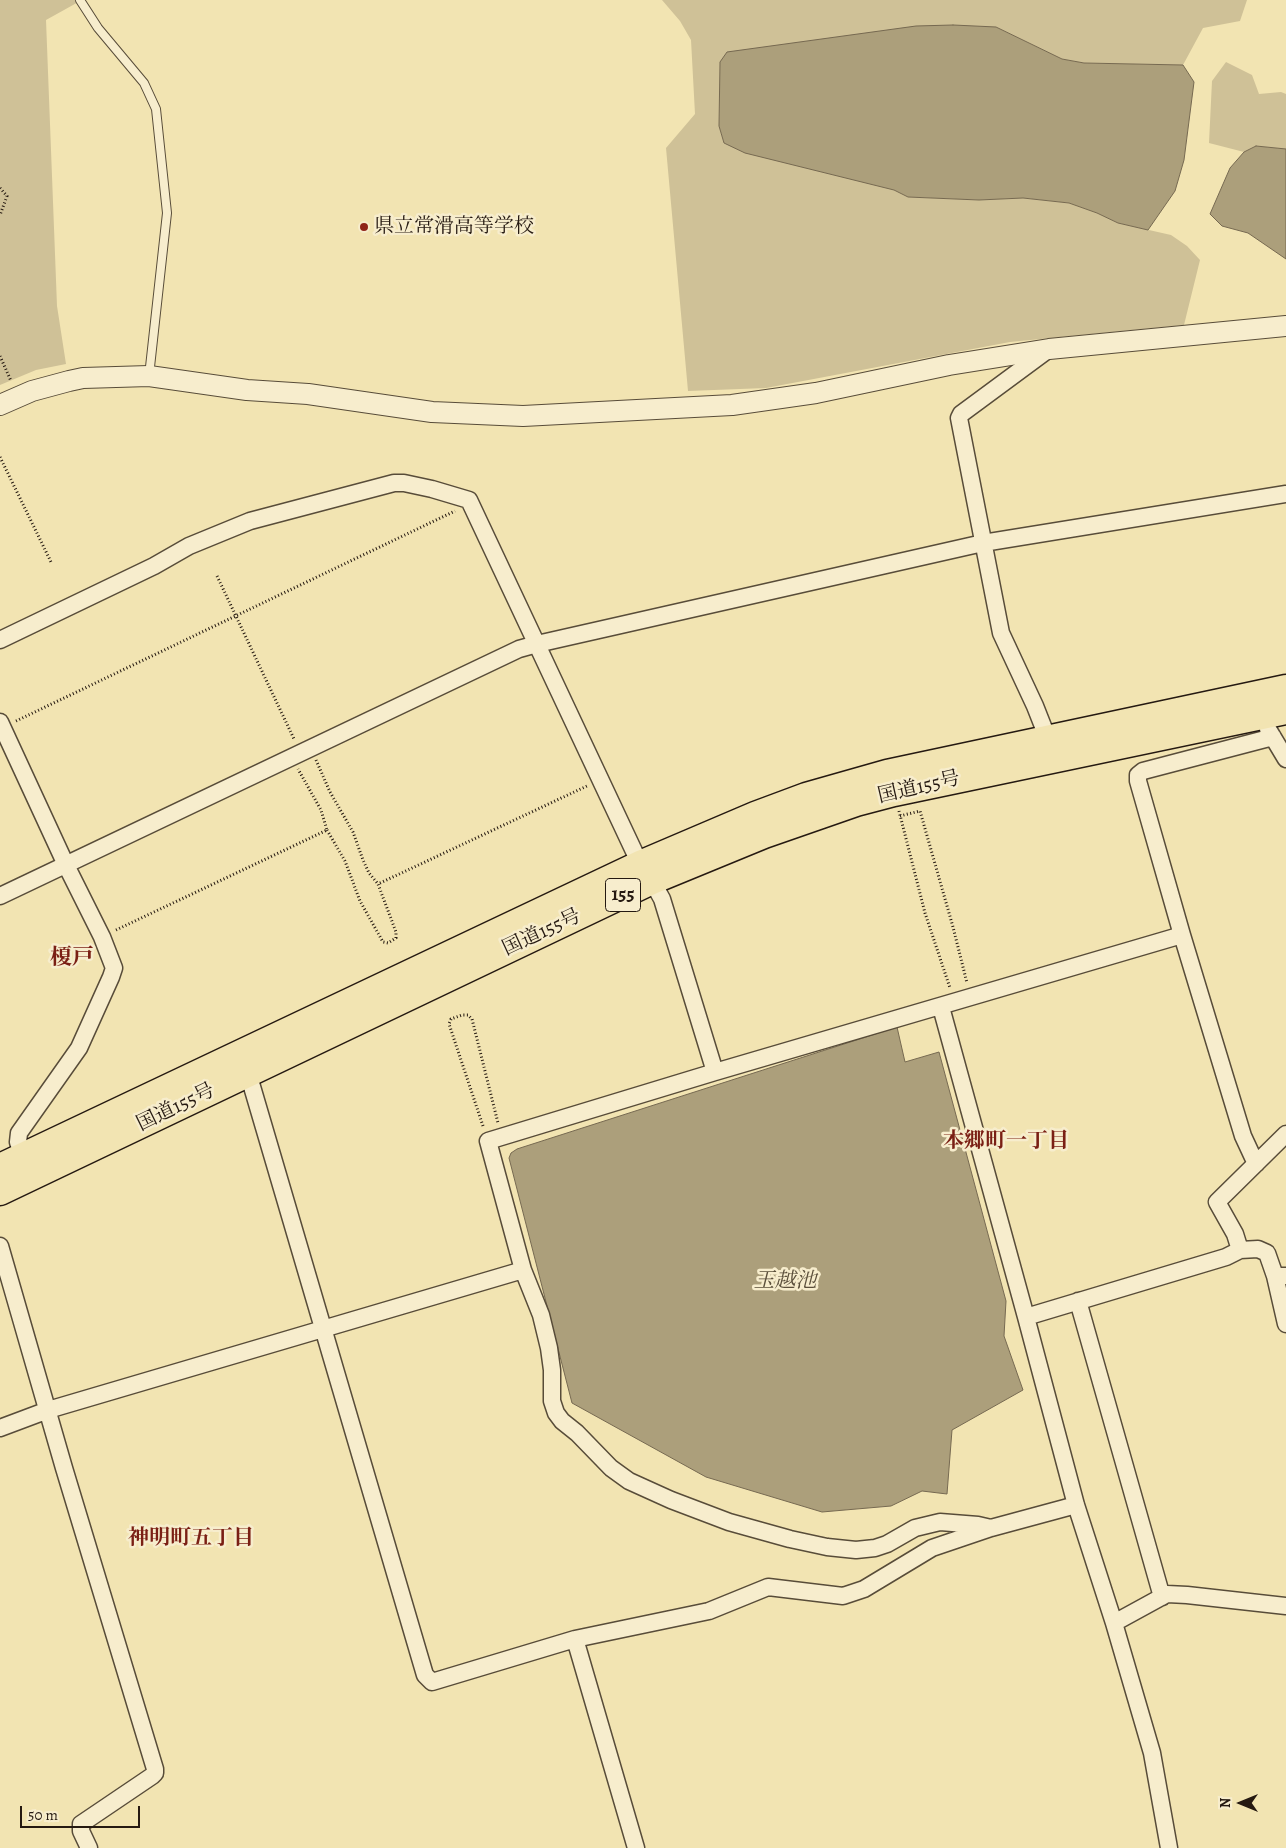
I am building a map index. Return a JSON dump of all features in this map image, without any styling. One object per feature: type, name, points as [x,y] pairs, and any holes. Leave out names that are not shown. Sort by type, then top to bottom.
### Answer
[{"type":"highway","name":"国道155号","points":[[0,1192],[248,1073],[755,815],[806,796],[887,774],[1286,688]]},
{"type":"highway","name":"国道155号","points":[[11,1161],[646,872],[856,803],[897,804],[1267,727],[1286,711]]},
{"type":"street","points":[[0,404],[32,391],[68,381],[84,378],[149,376],[247,390],[308,394],[432,412],[523,416],[732,405],[816,393],[949,365],[1050,349],[1286,326]]},
{"type":"street","points":[[1048,738],[1001,633],[959,418],[961,414],[1050,349]]},
{"type":"street","points":[[0,640],[154,566],[189,546],[250,522],[394,483],[404,483],[452,494],[469,500],[601,779],[646,872],[662,899],[715,1072]]},
{"type":"street","points":[[0,896],[519,649],[983,544],[1286,494]]},
{"type":"street","points":[[1,725],[66,865],[102,937],[114,968],[112,977],[79,1048],[19,1133],[18,1142],[11,1161]]},
{"type":"street","points":[[1256,1164],[1243,1136],[1182,935],[1138,781],[1138,775],[1143,771],[1267,727],[1286,759]]},
{"type":"street","points":[[991,1528],[940,1522],[915,1528],[875,1548],[856,1550],[826,1547],[729,1522],[671,1500],[629,1481],[611,1468],[556,1413],[552,1401],[552,1370],[549,1348],[541,1315],[523,1270],[495,1139],[715,1072],[1182,935]]},
{"type":"street","points":[[955,1002],[1026,1317],[1076,1505],[1114,1623],[1152,1753],[1169,1848]]},
{"type":"street","points":[[248,1073],[425,1675],[432,1682],[575,1639],[709,1611],[768,1587],[843,1596],[864,1589],[932,1548],[991,1528],[1076,1505]]},
{"type":"street","points":[[1240,1250],[1235,1234],[1217,1202],[1286,1134]]},
{"type":"street","points":[[0,1246],[67,1477],[156,1769],[152,1776],[80,1824],[81,1831],[89,1848]]},
{"type":"street","points":[[1026,1317],[1226,1257],[1240,1250],[1258,1249],[1267,1253],[1280,1276],[1286,1324]]},
{"type":"street","points":[[0,1428],[48,1410],[523,1270]]},
{"type":"street","points":[[1078,1301],[1162,1597]]},
{"type":"street","points":[[1114,1623],[1167,1594],[1182,1594],[1286,1606]]},
{"type":"street","points":[[575,1639],[636,1848]]},
{"type":"lane","points":[[80,0],[98,28],[144,83],[156,109],[167,214],[149,376]]},
{"type":"path","points":[[0,188],[7,196],[0,215]]},
{"type":"path","points":[[0,356],[11,379]]},
{"type":"path","points":[[0,457],[51,562]]},
{"type":"path","points":[[1,725],[472,505]]},
{"type":"path","points":[[216,576],[301,753],[327,830],[345,861],[360,901],[383,942],[388,943],[396,938],[396,932],[378,884],[366,867],[353,832],[330,792],[301,753]]},
{"type":"path","points":[[378,884],[601,779]]},
{"type":"path","points":[[897,804],[925,913],[955,1002]]},
{"type":"path","points":[[897,804],[920,811],[953,927],[955,1002]]},
{"type":"path","points":[[102,937],[327,830]]},
{"type":"path","points":[[462,1015],[468,1015],[472,1019],[495,1139],[449,1024],[451,1019],[462,1015]]},
{"type":"shaded area","points":[[0,0],[82,0],[46,20],[57,306],[66,364],[36,370],[0,385]]},
{"type":"shaded area","points":[[662,0],[1247,0],[1240,21],[1203,28],[1183,65],[1084,63],[1062,59],[996,27],[720,62],[719,126],[724,143],[894,190],[908,197],[979,200],[1023,198],[1069,203],[1118,223],[1171,235],[1187,246],[1200,260],[1184,325],[1010,342],[766,388],[688,391],[666,148],[695,114],[691,40],[680,21]]},
{"type":"shaded area","points":[[1226,62],[1252,75],[1259,94],[1281,92],[1286,94],[1286,149],[1256,146],[1244,152],[1209,143],[1212,81]]},
{"type":"water","points":[[916,26],[996,27],[1062,59],[1084,63],[1183,65],[1194,82],[1184,160],[1175,191],[1148,230],[1118,223],[1069,203],[1023,198],[979,200],[908,197],[894,190],[745,153],[724,143],[719,126],[720,62],[727,52]]},
{"type":"water","points":[[1256,146],[1286,149],[1286,259],[1248,233],[1222,226],[1210,214],[1230,168],[1244,152]]},
{"type":"water","name":"玉越池","points":[[897,1027],[905,1062],[939,1052],[1006,1301],[1004,1336],[1023,1390],[952,1430],[947,1494],[922,1491],[891,1506],[822,1512],[706,1477],[572,1403],[509,1158],[511,1153],[517,1149]]},
{"type":"place","name":"県立常滑高等学校","points":[[364,227]]},
{"type":"district","name":"榎戸","points":[[72,959]]},
{"type":"district","name":"本郷町一丁目","points":[[1006,1142]]},
{"type":"district","name":"神明町五丁目","points":[[191,1539]]}]
